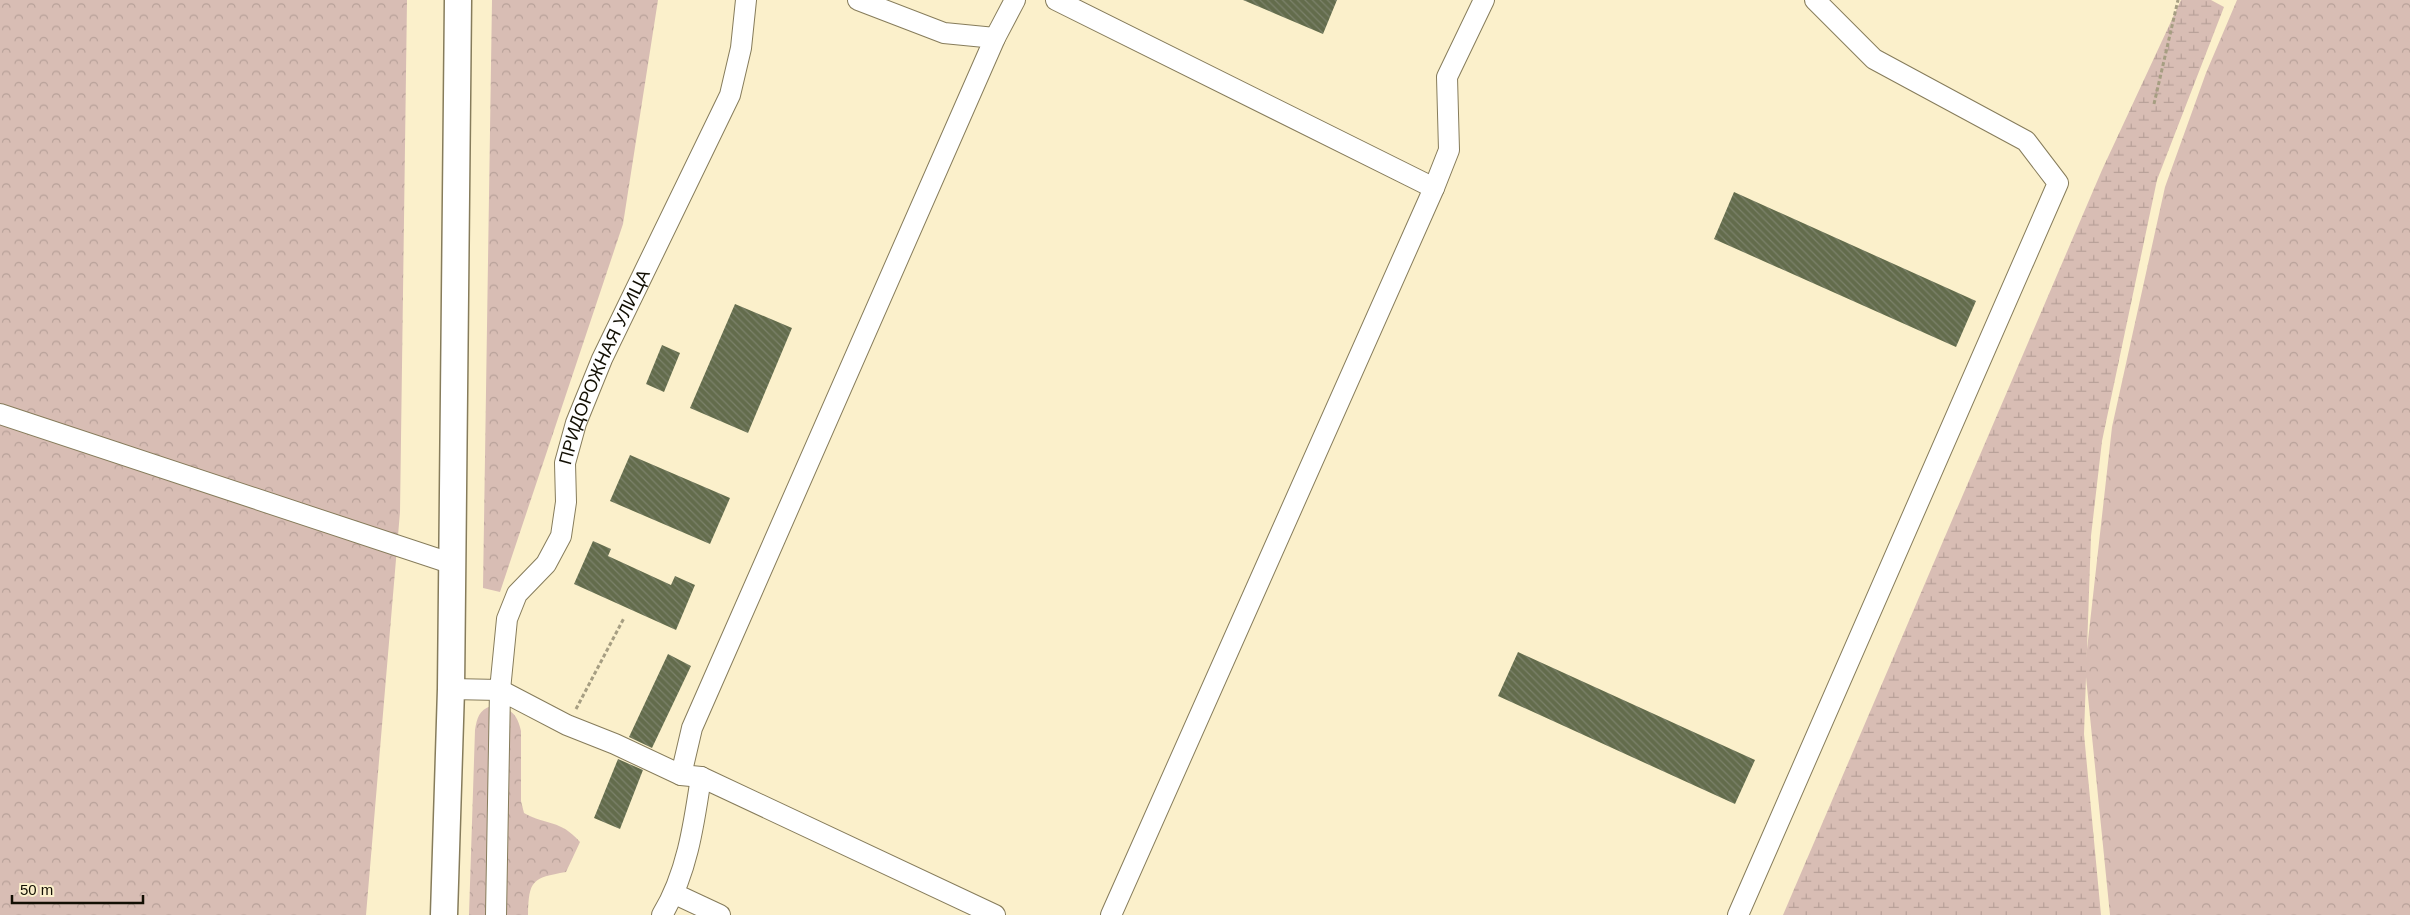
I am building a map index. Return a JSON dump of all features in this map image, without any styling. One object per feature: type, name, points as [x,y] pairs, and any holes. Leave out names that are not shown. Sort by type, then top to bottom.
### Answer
[{"type":"main road","points":[[444,915],[451,689],[458,0]]},
{"type":"street","name":"ПРИДОРОЖНАЯ УЛИЦА","points":[[496,915],[500,690],[507,619],[516,594],[546,564],[561,536],[566,502],[566,463],[576,423],[602,359],[730,95],[741,48],[746,0]]},
{"type":"street","points":[[858,0],[944,32],[995,38]]},
{"type":"street","points":[[681,775],[692,728],[995,38],[1014,0]]},
{"type":"street","points":[[1056,0],[1434,188]]},
{"type":"street","points":[[1111,915],[1434,188],[1449,150],[1448,77],[1484,0]]},
{"type":"street","points":[[1738,915],[2058,183],[2026,141],[1874,59],[1815,0]]},
{"type":"street","points":[[0,414],[452,564]]},
{"type":"street","points":[[451,689],[500,690],[567,725],[615,744],[681,775],[701,777],[995,915]]},
{"type":"street","points":[[662,915],[675,894],[693,828],[701,777]]},
{"type":"street","points":[[675,894],[720,915]]},
{"type":"path","points":[[2154,104],[2178,0]]},
{"type":"path","points":[[567,725],[624,618]]},
{"type":"green space","points":[[0,0],[407,0],[400,512],[366,915],[0,915]]},
{"type":"green space","points":[[492,0],[658,0],[623,224],[500,592],[483,588]]},
{"type":"green space","points":[[2181,0],[2211,0],[2224,7],[2157,180],[2102,441],[2091,536],[2084,734],[2101,915],[1783,915],[2102,170]]},
{"type":"green space","points":[[2237,0],[2410,0],[2410,915],[2110,915],[2085,667],[2112,427],[2165,187],[2206,73]]},
{"type":"green space","points":[[491,706],[507,709],[511,712],[517,719],[521,731],[521,801],[524,813],[560,826],[580,842],[566,872],[539,879],[531,888],[528,915],[469,915],[475,730],[479,715]]},
{"type":"building","points":[[1243,0],[1337,0],[1323,34]]},
{"type":"building","points":[[1734,192],[1976,301],[1956,347],[1714,239]]},
{"type":"building","points":[[735,304],[792,328],[748,433],[690,408]]},
{"type":"building","points":[[662,345],[680,353],[664,392],[646,384]]},
{"type":"building","points":[[630,455],[730,498],[710,544],[610,501]]},
{"type":"building","points":[[593,541],[611,549],[608,556],[671,585],[675,576],[695,585],[676,630],[574,584]]},
{"type":"building","points":[[1518,652],[1755,760],[1735,804],[1498,696]]},
{"type":"building","points":[[668,654],[691,666],[652,748],[629,737]]},
{"type":"building","points":[[618,759],[643,770],[620,829],[594,818]]}]
